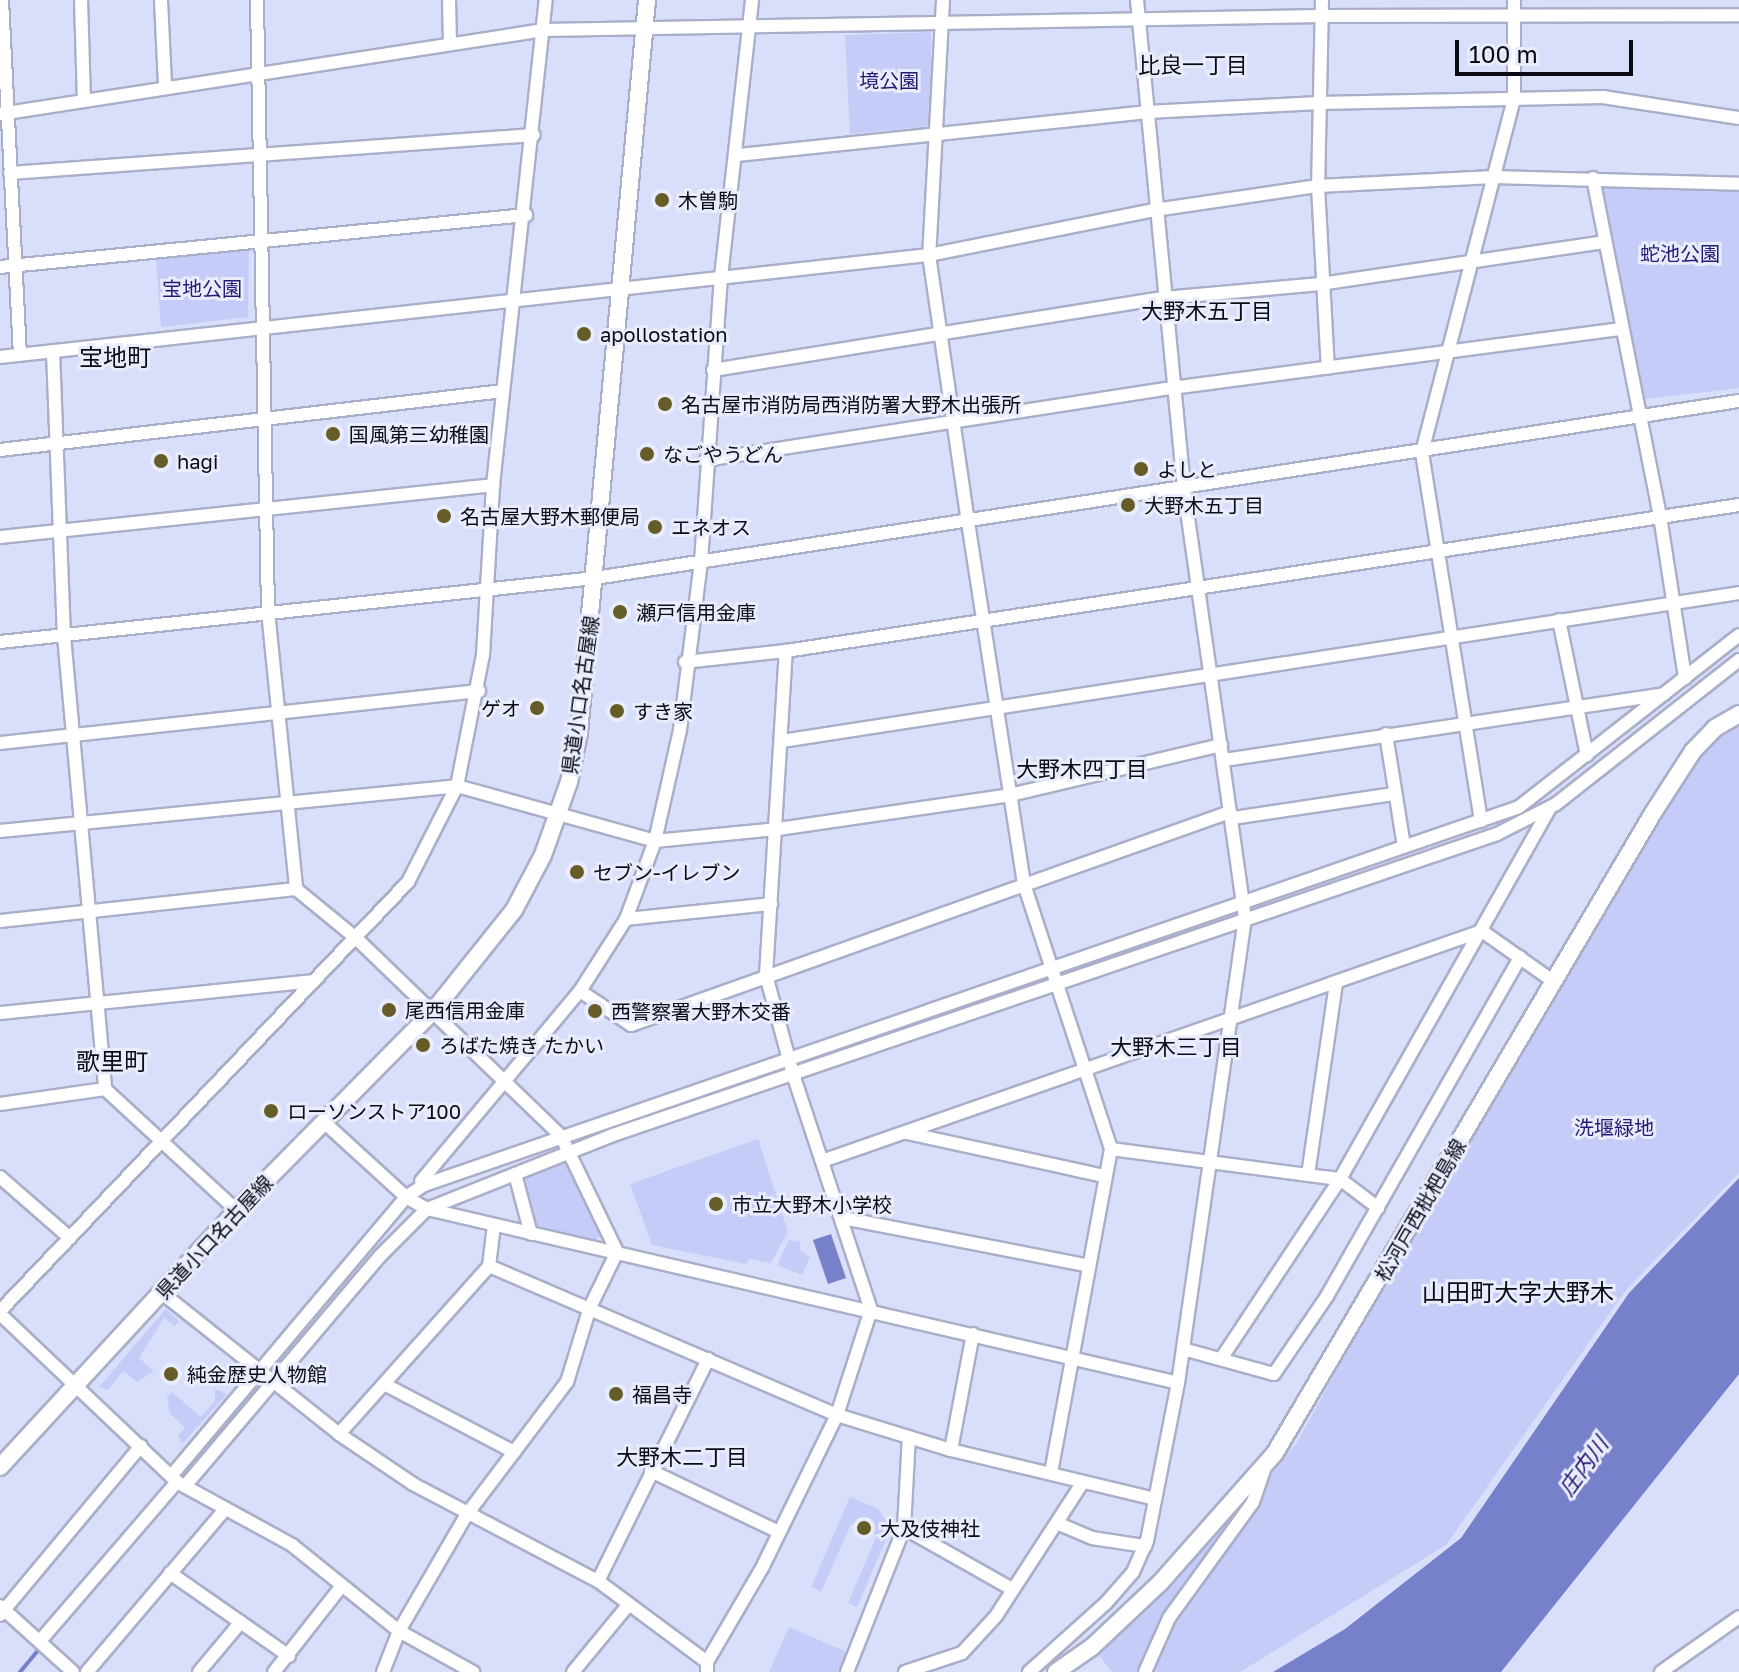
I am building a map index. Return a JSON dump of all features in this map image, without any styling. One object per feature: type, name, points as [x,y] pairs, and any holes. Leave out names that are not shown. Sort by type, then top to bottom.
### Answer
[{"type":"main road","name":"県道小口名古屋線","points":[[0,1467],[237,1211],[434,1010],[514,910],[558,816],[579,733],[647,0]]},
{"type":"main road","name":"松河戸西枇杷島線","points":[[1056,1672],[1092,1647],[1160,1583],[1265,1466],[1378,1284],[1553,981],[1693,751],[1715,728],[1739,714]]},
{"type":"street","points":[[1,0],[4,112],[20,355]]},
{"type":"street","points":[[81,0],[84,99]]},
{"type":"street","points":[[161,0],[165,86]]},
{"type":"street","points":[[257,0],[268,421],[264,508],[268,611],[296,889]]},
{"type":"street","points":[[449,0],[450,44]]},
{"type":"street","points":[[473,1672],[399,1631],[340,1588],[292,1545],[178,1481],[0,1312],[408,882],[457,786],[479,691],[493,485],[526,215],[546,0]]},
{"type":"street","points":[[178,1481],[258,1372],[580,991],[626,919],[655,841],[680,730],[685,662],[701,562],[721,277],[738,155],[752,0]]},
{"type":"street","points":[[943,0],[929,255],[968,522],[1024,884],[1111,1149],[1051,1474]]},
{"type":"street","points":[[1029,1672],[1106,1603],[1133,1572],[1145,1546],[1178,1383],[1245,918],[1172,388],[1137,0]]},
{"type":"street","points":[[1322,0],[1318,186],[1320,284],[1328,368]]},
{"type":"street","points":[[1481,821],[1422,452],[1474,263],[1514,99],[1514,0]]},
{"type":"street","points":[[4,112],[544,30],[1321,16],[1739,15]]},
{"type":"street","points":[[738,155],[1147,112],[1319,103],[1603,97],[1739,118]]},
{"type":"street","points":[[10,173],[534,135]]},
{"type":"street","points":[[0,357],[929,255],[1155,210],[1318,186],[1494,177],[1739,184]]},
{"type":"street","points":[[1593,178],[1637,417],[1660,516],[1685,678]]},
{"type":"street","points":[[0,267],[262,237],[526,215]]},
{"type":"street","points":[[713,370],[1164,298],[1320,284],[1603,242]]},
{"type":"street","points":[[706,460],[1172,388],[1621,329]]},
{"type":"street","points":[[53,351],[64,636],[105,1089],[164,1140],[237,1211]]},
{"type":"street","points":[[0,450],[268,421],[503,391]]},
{"type":"street","points":[[0,642],[595,578],[1739,401]]},
{"type":"street","points":[[0,537],[493,485]]},
{"type":"street","points":[[685,662],[786,651],[1199,585],[1739,505]]},
{"type":"street","points":[[782,741],[1739,593]]},
{"type":"street","points":[[1559,620],[1587,755]]},
{"type":"street","points":[[406,1197],[453,1170],[561,1136],[788,1055],[1052,969],[1244,899],[1519,807],[1739,635]]},
{"type":"street","points":[[162,1293],[272,1384],[339,1434],[467,1514],[598,1581],[707,1667],[837,1415],[871,1310],[825,1160],[793,1074],[766,975],[778,829],[786,651]]},
{"type":"street","points":[[40,1641],[178,1481],[272,1384],[380,1256],[427,1209],[569,1151],[1497,834],[1550,807],[1739,660]]},
{"type":"street","points":[[0,743],[280,710],[479,691]]},
{"type":"street","points":[[1224,760],[1665,694]]},
{"type":"street","points":[[1386,734],[1404,846]]},
{"type":"street","points":[[0,831],[457,786],[655,841],[778,829],[1010,795],[1221,745]]},
{"type":"street","points":[[580,991],[631,1025],[1024,884],[1232,815],[1394,794]]},
{"type":"street","points":[[1221,1359],[1340,1179],[1550,807]]},
{"type":"street","points":[[0,921],[296,889],[357,939],[434,1010],[506,1078],[561,1136],[617,1252]]},
{"type":"street","points":[[626,919],[771,904]]},
{"type":"street","points":[[1482,931],[1553,981]]},
{"type":"street","points":[[825,1160],[1482,931]]},
{"type":"street","points":[[1183,1349],[1274,1374],[1327,1296],[1520,957]]},
{"type":"street","points":[[0,1013],[313,981]]},
{"type":"street","points":[[1308,1175],[1336,982]]},
{"type":"street","points":[[0,1104],[105,1089]]},
{"type":"street","points":[[325,1123],[406,1197],[427,1209],[1178,1383]]},
{"type":"street","points":[[904,1133],[1104,1176]]},
{"type":"street","points":[[1111,1149],[1340,1179],[1378,1208]]},
{"type":"street","points":[[515,1174],[531,1234]]},
{"type":"street","points":[[0,1177],[70,1238]]},
{"type":"street","points":[[843,1218],[1089,1266]]},
{"type":"street","points":[[339,1434],[489,1266],[494,1225]]},
{"type":"street","points":[[383,1672],[399,1631],[467,1514],[567,1382],[590,1307],[617,1252]]},
{"type":"street","points":[[489,1266],[837,1415],[951,1450],[1155,1499]]},
{"type":"street","points":[[951,1450],[973,1334]]},
{"type":"street","points":[[598,1581],[708,1359]]},
{"type":"street","points":[[384,1384],[514,1452]]},
{"type":"street","points":[[847,1672],[904,1528],[909,1437]]},
{"type":"street","points":[[73,1672],[1,1610],[141,1446]]},
{"type":"street","points":[[1145,1672],[1169,1618],[1253,1502],[1265,1466]]},
{"type":"street","points":[[651,1471],[779,1532]]},
{"type":"street","points":[[905,1672],[962,1653],[1059,1524],[1083,1482]]},
{"type":"street","points":[[87,1672],[225,1509]]},
{"type":"street","points":[[1059,1524],[1103,1541],[1145,1546]]},
{"type":"street","points":[[904,1528],[1012,1589]]},
{"type":"street","points":[[170,1573],[289,1656]]},
{"type":"street","points":[[274,1672],[340,1588]]},
{"type":"street","points":[[573,1672],[629,1604]]},
{"type":"street","points":[[1661,1672],[1739,1617]]},
{"type":"street","points":[[199,1672],[241,1622]]},
{"type":"green space","name":"境公園","points":[[931,32],[931,126],[850,134],[845,35]]},
{"type":"green space","name":"蛇池公園","points":[[1602,188],[1739,191],[1739,388],[1645,399]]},
{"type":"green space","name":"宝地公園","points":[[249,249],[248,317],[161,327],[156,258]]},
{"type":"green space","name":"洗堰緑地","points":[[1739,719],[1739,1173],[1626,1290],[1446,1545],[1240,1672],[1112,1672],[1099,1655],[1297,1443],[1454,1154],[1700,755]]},
{"type":"green space","points":[[758,1139],[788,1232],[771,1263],[749,1259],[746,1264],[652,1245],[630,1184]]},
{"type":"green space","points":[[568,1156],[603,1233],[596,1240],[537,1226],[520,1176]]},
{"type":"green space","points":[[789,1240],[800,1242],[800,1250],[810,1257],[802,1275],[777,1265]]},
{"type":"green space","points":[[166,1309],[179,1321],[175,1326],[164,1318],[139,1358],[154,1371],[137,1382],[123,1371],[108,1390],[99,1387]]},
{"type":"green space","points":[[215,1389],[227,1394],[182,1444],[178,1436],[185,1428],[170,1413],[167,1397],[172,1392],[201,1417],[215,1401]]},
{"type":"green space","points":[[850,1497],[878,1509],[891,1528],[857,1607],[848,1603],[877,1535],[851,1524],[821,1592],[811,1587]]},
{"type":"green space","points":[[789,1627],[849,1653],[840,1672],[769,1672]]},
{"type":"water","name":"庄内川","points":[[1739,1178],[1739,1374],[1501,1672],[1273,1672],[1345,1629],[1461,1538],[1629,1293]]},
{"type":"water","points":[[831,1234],[846,1278],[828,1284],[813,1240]]},
{"type":"waterway","points":[[20,1672],[39,1649]]},
{"type":"place","name":"木曽駒","points":[[662,200]]},
{"type":"place","name":"apollostation","points":[[584,334]]},
{"type":"place","name":"名古屋市消防局西消防署大野木出張所","points":[[665,404]]},
{"type":"place","name":"国風第三幼稚園","points":[[333,434]]},
{"type":"place","name":"なごやうどん","points":[[647,454]]},
{"type":"place","name":"hagi","points":[[161,461]]},
{"type":"place","name":"よしと","points":[[1141,469]]},
{"type":"place","name":"大野木五丁目","points":[[1128,505]]},
{"type":"place","name":"名古屋大野木郵便局","points":[[444,516]]},
{"type":"place","name":"エネオス","points":[[655,527]]},
{"type":"place","name":"瀬戸信用金庫","points":[[620,612]]},
{"type":"place","name":"ゲオ","points":[[537,708]]},
{"type":"place","name":"すき家","points":[[617,711]]},
{"type":"place","name":"セブン-イレブン","points":[[577,872]]},
{"type":"place","name":"尾西信用金庫","points":[[389,1010]]},
{"type":"place","name":"西警察署大野木交番","points":[[595,1011]]},
{"type":"place","name":"ろばた焼き たかい","points":[[423,1045]]},
{"type":"place","name":"ローソンストア100","points":[[271,1111]]},
{"type":"place","name":"市立大野木小学校","points":[[716,1204]]},
{"type":"place","name":"純金歴史人物館","points":[[171,1374]]},
{"type":"place","name":"福昌寺","points":[[616,1394]]},
{"type":"place","name":"大及伎神社","points":[[864,1528]]},
{"type":"district","name":"比良一丁目","points":[[1193,65]]},
{"type":"district","name":"大野木五丁目","points":[[1207,311]]},
{"type":"district","name":"宝地町","points":[[115,357]]},
{"type":"district","name":"大野木四丁目","points":[[1082,769]]},
{"type":"district","name":"大野木三丁目","points":[[1176,1047]]},
{"type":"district","name":"歌里町","points":[[112,1061]]},
{"type":"district","name":"山田町大字大野木","points":[[1518,1292]]},
{"type":"district","name":"大野木二丁目","points":[[682,1457]]}]
